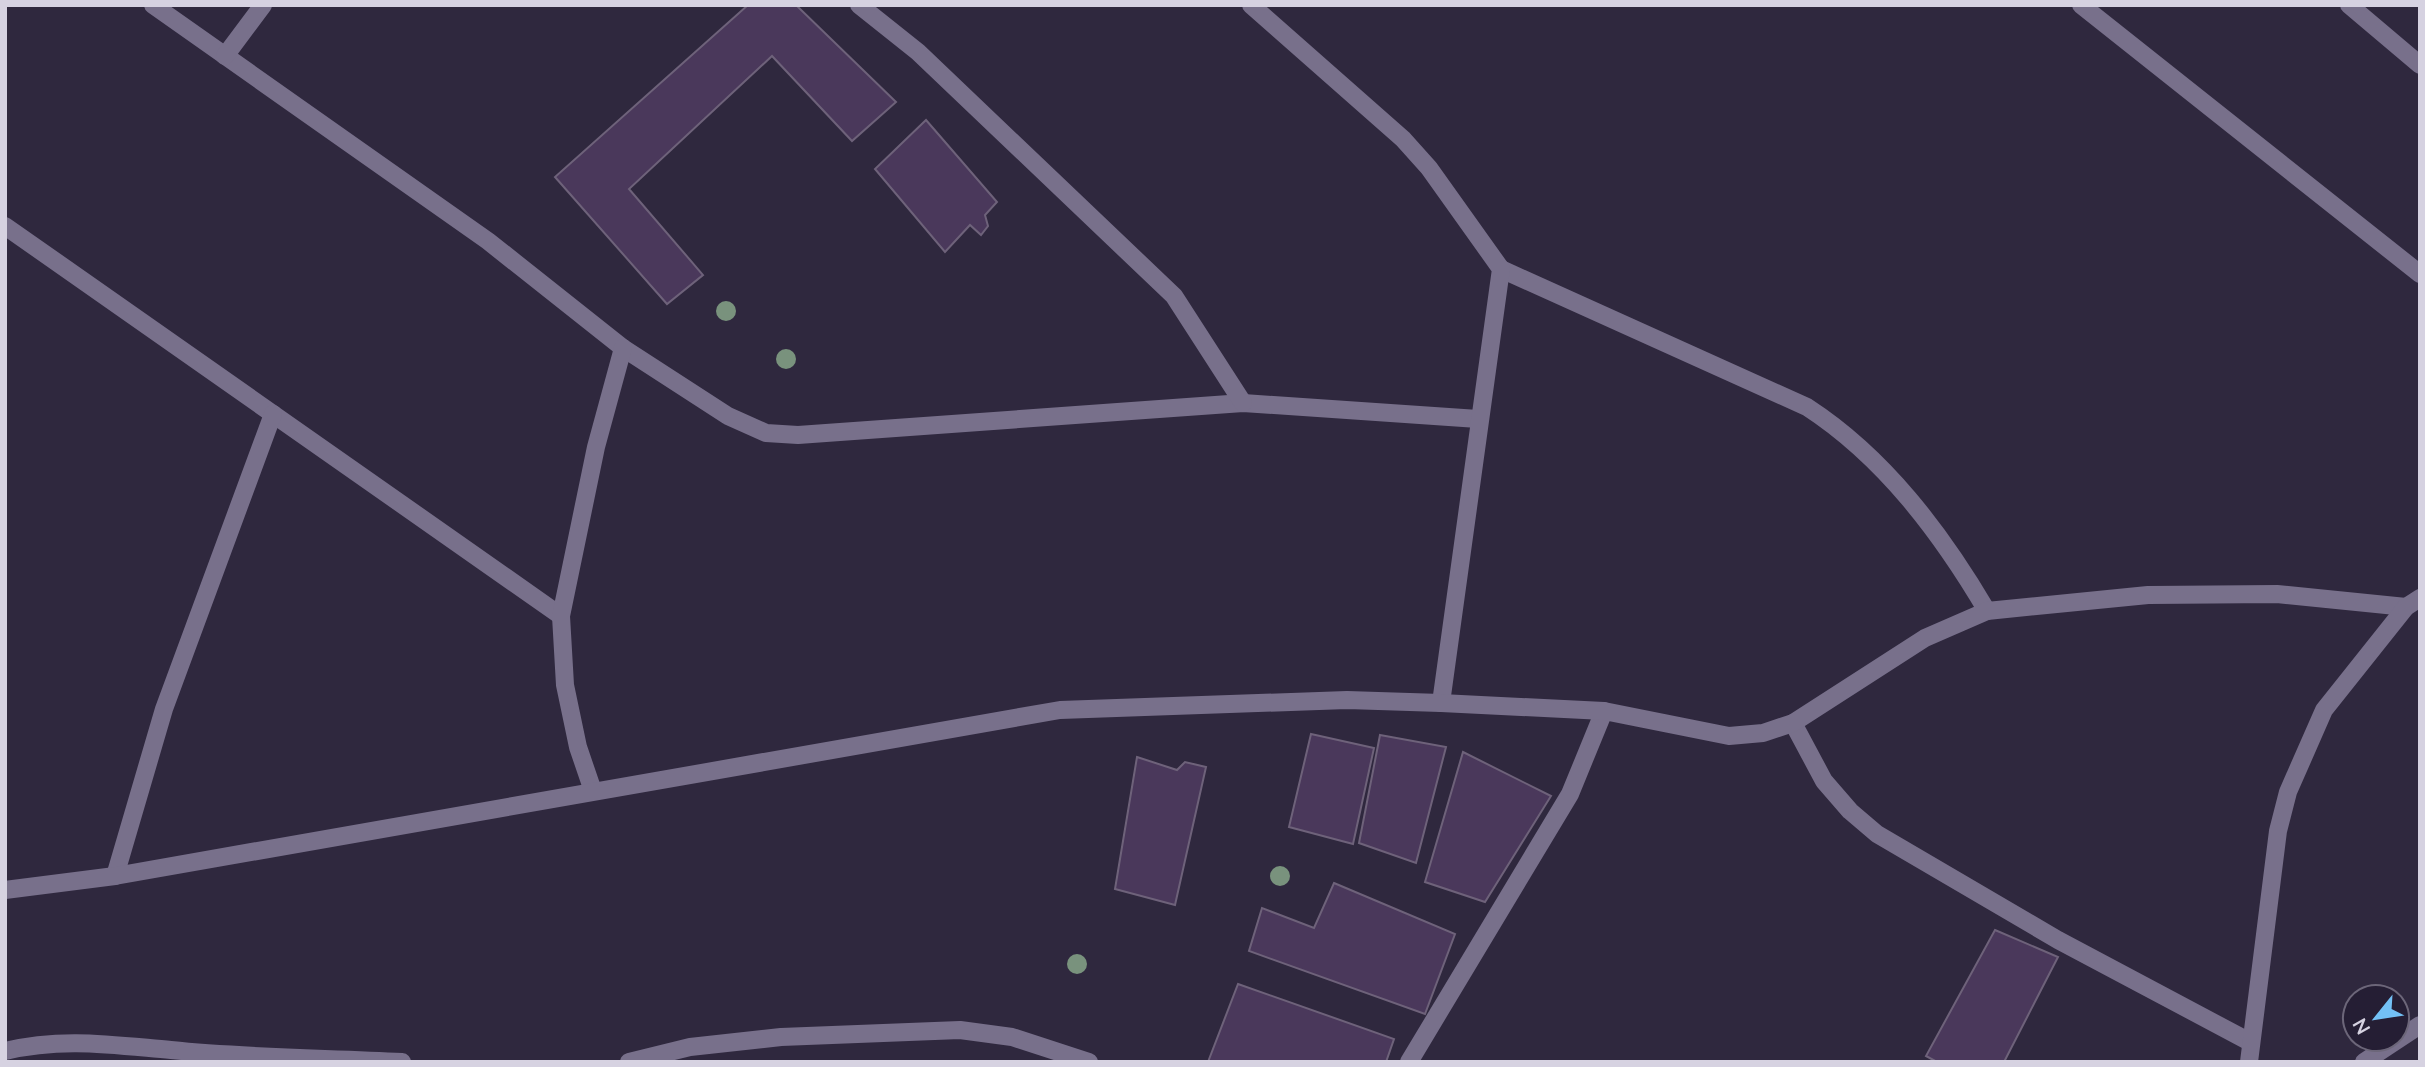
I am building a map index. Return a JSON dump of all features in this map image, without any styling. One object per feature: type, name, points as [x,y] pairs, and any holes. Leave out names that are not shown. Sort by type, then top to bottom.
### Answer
[{"type":"street","points":[[153,5],[488,241],[623,348],[728,416],[765,433],[798,435],[1243,403],[1478,419]]},
{"type":"street","points":[[225,56],[263,5]]},
{"type":"street","points":[[859,5],[918,52],[1174,296],[1243,403]]},
{"type":"street","points":[[1251,5],[1403,139],[1429,168],[1502,269],[1807,407],[1831,422],[1924,514],[1953,553],[1987,611]]},
{"type":"street","points":[[2081,5],[2420,274]]},
{"type":"street","points":[[2349,5],[2420,65]]},
{"type":"street","points":[[5,226],[561,616]]},
{"type":"street","points":[[1441,703],[1478,419],[1502,269]]},
{"type":"street","points":[[593,791],[578,747],[565,685],[561,616],[596,447],[623,348]]},
{"type":"street","points":[[115,876],[164,709],[273,414]]},
{"type":"street","points":[[5,890],[115,876],[1060,710],[1347,700],[1441,703],[1604,712],[1729,736],[1763,733],[1793,723],[1925,638],[1987,611],[2161,595],[2277,594],[2413,603]]},
{"type":"street","points":[[2249,1062],[2278,831],[2287,792],[2324,710],[2413,603]]},
{"type":"street","points":[[1409,1062],[1570,794],[1604,712]]},
{"type":"street","points":[[1793,723],[1824,781],[1850,811],[1877,834],[2058,940],[2250,1042]]},
{"type":"street","points":[[2364,1062],[2420,1025]]},
{"type":"street","points":[[629,1062],[690,1047],[781,1037],[960,1030],[1012,1037],[1089,1062]]},
{"type":"street","points":[[5,1051],[39,1043],[94,1041],[170,1050],[402,1062]]},
{"type":"building","points":[[748,5],[796,5],[896,102],[852,141],[772,56],[629,189],[703,275],[667,304],[555,177]]},
{"type":"building","points":[[926,120],[997,202],[985,215],[988,226],[981,235],[970,225],[945,252],[875,169]]},
{"type":"building","points":[[1311,734],[1374,748],[1353,844],[1289,827]]},
{"type":"building","points":[[1380,735],[1446,747],[1416,863],[1359,843]]},
{"type":"building","points":[[1463,752],[1551,796],[1485,902],[1425,882]]},
{"type":"building","points":[[1137,757],[1177,770],[1185,762],[1206,767],[1175,905],[1115,889]]},
{"type":"building","points":[[1334,883],[1455,934],[1425,1014],[1249,951],[1262,908],[1314,928]]},
{"type":"building","points":[[1995,930],[2058,957],[2004,1062],[1937,1062],[1926,1056]]},
{"type":"building","points":[[1238,984],[1394,1039],[1386,1062],[1208,1062]]}]
